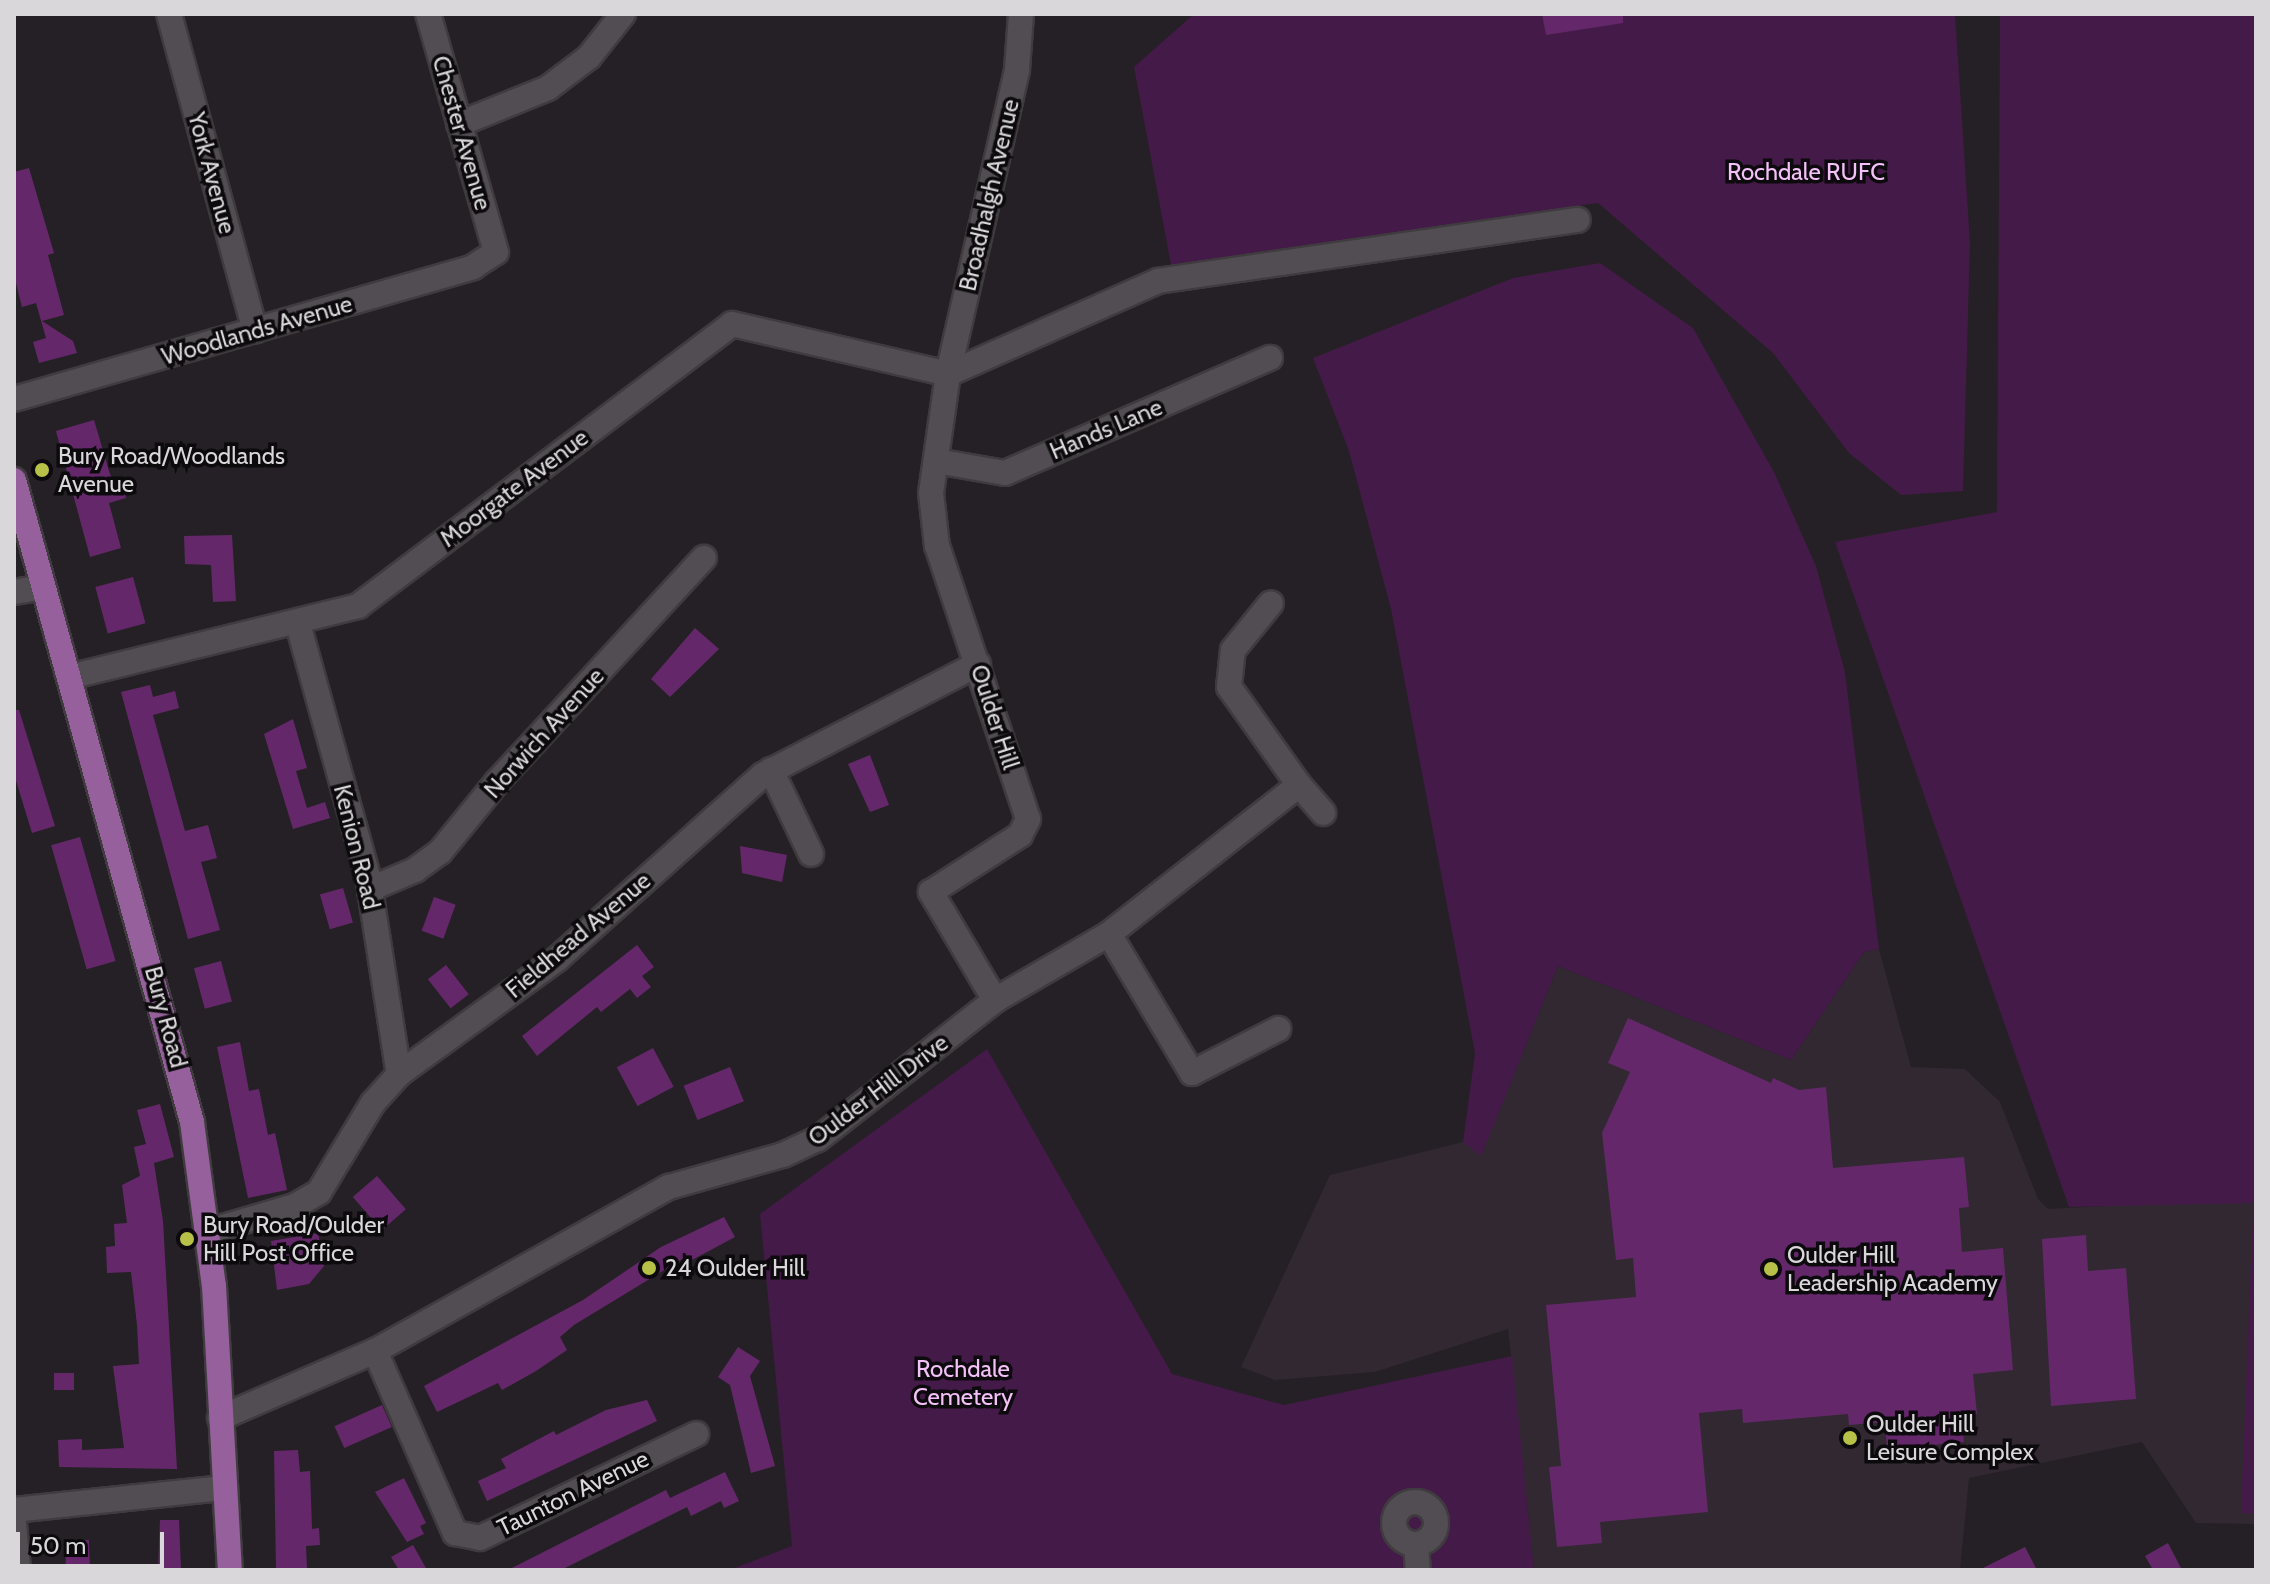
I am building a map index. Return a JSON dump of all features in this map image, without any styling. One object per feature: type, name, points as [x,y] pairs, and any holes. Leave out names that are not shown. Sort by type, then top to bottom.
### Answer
[{"type":"main road","name":"Bury Road","points":[[14,480],[181,1078],[209,1231],[230,1570]]},
{"type":"street","name":"York Avenue","points":[[169,14],[255,331]]},
{"type":"street","name":"Chester Avenue","points":[[428,14],[496,252]]},
{"type":"street","points":[[459,124],[548,88],[589,57],[623,14]]},
{"type":"street","name":"Broadhalgh Avenue","points":[[948,374],[1017,70],[1021,14]]},
{"type":"street","points":[[948,374],[1158,281],[1578,220]]},
{"type":"street","name":"Woodlands Avenue","points":[[14,399],[473,267],[496,252]]},
{"type":"street","name":"Moorgate Avenue","points":[[69,677],[298,624],[358,606],[732,324],[948,374]]},
{"type":"street","name":"Hands Lane","points":[[936,461],[1005,473],[1270,358]]},
{"type":"street","name":"Oulder Hill","points":[[948,374],[931,493],[937,546],[1028,819],[1020,835],[931,892],[995,1000]]},
{"type":"street","name":"Norwich Avenue","points":[[370,889],[440,852],[497,782],[704,558]]},
{"type":"street","points":[[14,592],[43,587]]},
{"type":"street","points":[[1271,603],[1233,650],[1229,687],[1299,785],[1323,813]]},
{"type":"street","name":"Kenion Road","points":[[298,624],[370,889],[399,1074]]},
{"type":"street","name":"Fieldhead Avenue","points":[[209,1231],[295,1206],[319,1192],[373,1103],[399,1074],[557,959],[771,770],[978,664]]},
{"type":"street","points":[[771,770],[811,854]]},
{"type":"street","name":"Oulder Hill Drive","points":[[220,1418],[375,1351],[669,1187],[783,1155],[818,1139],[995,1000],[1109,934],[1299,785]]},
{"type":"street","points":[[1109,934],[1192,1073],[1278,1029]]},
{"type":"street","name":"Taunton Avenue","points":[[375,1351],[455,1533],[480,1538],[696,1434]]},
{"type":"street","points":[[14,1510],[224,1488]]},
{"type":"street","points":[[14,1524],[18,1570]]},
{"type":"street","points":[[1416,1544],[1418,1570]]},
{"type":"shaded area","name":"Oulder Hill Leadership Academy","points":[[1879,949],[1911,1067],[1965,1069],[2000,1102],[2038,1199],[2048,1209],[2199,1201],[2256,1203],[2256,1524],[2196,1523],[2142,1442],[1969,1478],[1960,1570],[1534,1570],[1508,1329],[1375,1372],[1275,1380],[1241,1367],[1330,1175],[1463,1142],[1481,1155],[1558,966],[1791,1060],[1864,952]]},
{"type":"green space","name":"Rochdale RUFC","points":[[1194,14],[1955,14],[1970,243],[1963,491],[1901,495],[1849,453],[1773,353],[1598,203],[1171,265],[1134,67]]},
{"type":"green space","points":[[2000,14],[2256,14],[2256,1203],[2069,1207],[1835,542],[1997,512]]},
{"type":"green space","points":[[1600,263],[1693,328],[1775,474],[1816,566],[1845,672],[1879,949],[1864,952],[1791,1060],[1558,966],[1481,1156],[1463,1142],[1475,1053],[1391,609],[1349,451],[1313,358],[1513,278]]},
{"type":"green space","name":"Rochdale Cemetery","points":[[987,1049],[1172,1374],[1284,1405],[1512,1356],[1534,1570],[730,1570],[792,1546],[760,1214]]},
{"type":"green space","points":[[2253,1209],[2256,1209],[2256,1514],[2241,1513]]},
{"type":"building","points":[[1542,14],[1623,14],[1623,23],[1546,35]]},
{"type":"building","points":[[29,168],[54,253],[48,255],[64,315],[42,321],[73,341],[77,353],[39,363],[33,342],[46,338],[36,303],[22,307],[14,275],[14,172]]},
{"type":"building","points":[[94,420],[110,474],[114,481],[121,479],[126,498],[109,503],[121,548],[90,557],[56,431]]},
{"type":"building","points":[[232,535],[236,601],[213,602],[211,565],[185,564],[184,536]]},
{"type":"building","points":[[133,577],[145,623],[108,633],[95,587]]},
{"type":"building","points":[[695,628],[719,649],[670,697],[651,679]]},
{"type":"building","points":[[150,685],[153,697],[175,691],[179,708],[153,715],[185,831],[208,825],[217,858],[201,862],[220,930],[188,939],[121,692]]},
{"type":"building","points":[[14,710],[19,710],[55,826],[32,833],[14,774]]},
{"type":"building","points":[[293,719],[307,768],[296,771],[307,808],[325,802],[330,818],[293,829],[264,734]]},
{"type":"building","points":[[870,755],[889,805],[870,812],[848,764]]},
{"type":"building","points":[[80,837],[116,961],[87,969],[51,845]]},
{"type":"building","points":[[740,846],[787,855],[782,882],[742,873]]},
{"type":"building","points":[[343,888],[353,923],[330,929],[320,895]]},
{"type":"building","points":[[434,897],[456,905],[443,939],[422,931]]},
{"type":"building","points":[[637,945],[654,967],[642,976],[651,987],[637,998],[630,989],[601,1012],[597,1007],[537,1056],[522,1036]]},
{"type":"building","points":[[221,961],[232,1002],[205,1009],[194,968]]},
{"type":"building","points":[[446,965],[469,994],[451,1008],[428,979]]},
{"type":"building","points":[[1628,1018],[1771,1083],[1773,1078],[1799,1090],[1826,1087],[1833,1168],[1964,1157],[1969,1207],[1959,1208],[1962,1252],[2003,1248],[2013,1370],[1973,1374],[1977,1414],[1962,1415],[1964,1442],[1887,1449],[1885,1422],[1849,1425],[1848,1414],[1743,1423],[1742,1409],[1699,1413],[1708,1512],[1600,1522],[1602,1543],[1557,1547],[1549,1467],[1561,1466],[1546,1305],[1636,1297],[1633,1258],[1616,1260],[1602,1133],[1630,1072],[1608,1063]]},
{"type":"building","points":[[240,1042],[249,1091],[259,1089],[268,1135],[275,1133],[287,1190],[248,1198],[217,1047]]},
{"type":"building","points":[[653,1048],[674,1087],[637,1106],[617,1067]]},
{"type":"building","points":[[730,1067],[744,1101],[698,1120],[684,1086]]},
{"type":"building","points":[[160,1104],[174,1157],[154,1163],[163,1221],[177,1469],[59,1467],[58,1440],[82,1439],[82,1450],[124,1448],[113,1366],[139,1364],[137,1325],[131,1272],[107,1273],[106,1247],[115,1246],[114,1224],[127,1223],[122,1185],[140,1176],[134,1147],[146,1144],[137,1110]]},
{"type":"building","points":[[377,1176],[406,1209],[382,1230],[353,1197]]},
{"type":"building","points":[[724,1217],[735,1237],[692,1260],[689,1255],[574,1325],[560,1337],[567,1350],[536,1371],[502,1390],[498,1383],[437,1412],[424,1386],[583,1300],[661,1247]]},
{"type":"building","points":[[318,1233],[324,1266],[309,1284],[277,1290],[271,1241]]},
{"type":"building","points":[[2086,1235],[2088,1271],[2126,1268],[2136,1399],[2051,1406],[2042,1239]]},
{"type":"building","points":[[738,1347],[760,1361],[750,1376],[775,1466],[751,1473],[730,1385],[718,1377]]},
{"type":"building","points":[[54,1373],[74,1373],[74,1390],[54,1390]]},
{"type":"building","points":[[647,1400],[657,1421],[487,1501],[478,1481],[506,1468],[501,1459],[554,1431],[556,1435],[606,1410]]},
{"type":"building","points":[[382,1405],[392,1427],[344,1448],[334,1426]]},
{"type":"building","points":[[298,1450],[300,1472],[310,1471],[312,1529],[319,1528],[320,1545],[306,1546],[307,1569],[276,1570],[274,1451]]},
{"type":"building","points":[[725,1472],[739,1501],[724,1508],[721,1501],[691,1516],[687,1507],[561,1570],[508,1570],[666,1490],[670,1498]]},
{"type":"building","points":[[404,1478],[426,1523],[420,1526],[424,1534],[407,1542],[375,1492]]},
{"type":"building","points":[[160,1520],[179,1520],[181,1569],[158,1570]]},
{"type":"building","points":[[89,1540],[90,1570],[66,1570],[65,1541]]},
{"type":"building","points":[[2168,1543],[2182,1570],[2153,1570],[2145,1556]]},
{"type":"building","points":[[413,1545],[427,1570],[399,1570],[391,1557]]},
{"type":"building","points":[[2025,1547],[2037,1570],[1979,1570]]},
{"type":"place","name":"Bury Road/Woodlands Avenue","points":[[42,470]]},
{"type":"place","name":"Bury Road/Oulder Hill Post Office","points":[[187,1239]]},
{"type":"place","name":"24 Oulder Hill","points":[[649,1268]]},
{"type":"place","name":"Oulder Hill Leadership Academy","points":[[1771,1269]]},
{"type":"place","name":"Oulder Hill Leisure Complex","points":[[1850,1438]]}]
